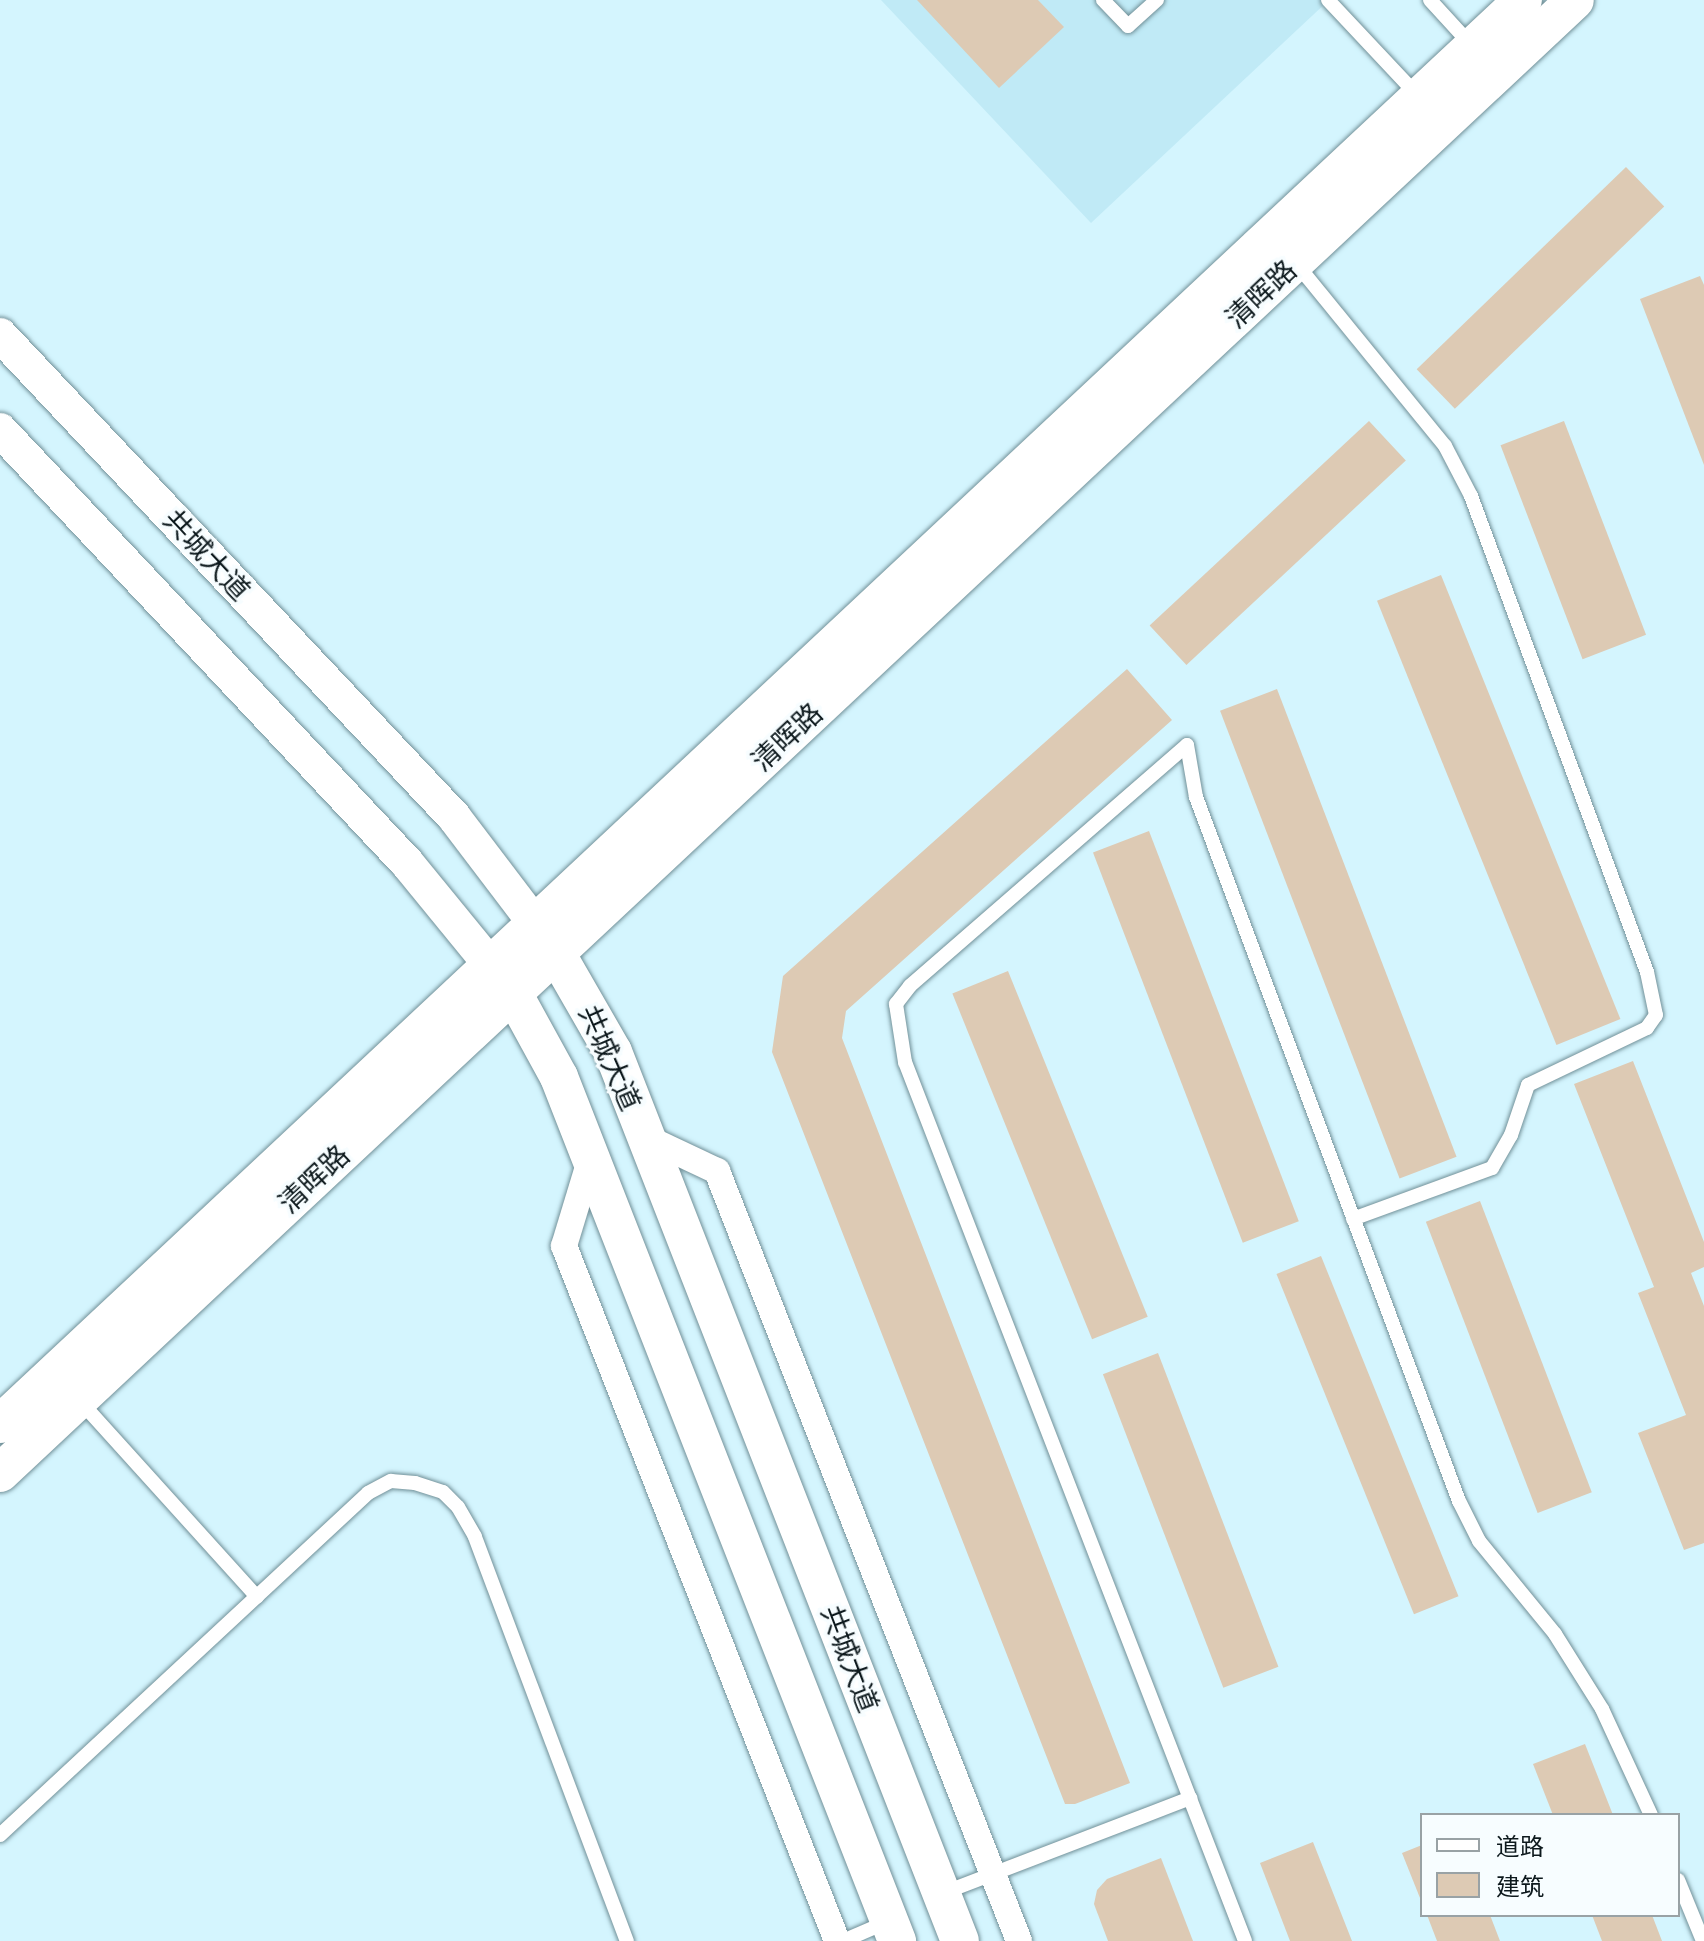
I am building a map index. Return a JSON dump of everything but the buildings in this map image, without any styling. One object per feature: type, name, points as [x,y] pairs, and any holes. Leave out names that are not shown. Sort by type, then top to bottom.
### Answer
[{"type":"main road","name":"清晖路","points":[[0,1473],[79,1400],[503,979],[1523,0]]},
{"type":"main road","name":"清晖路","points":[[546,938],[1295,262],[1575,0]]},
{"type":"main road","name":"共城大道","points":[[546,938],[613,1052],[960,1941]]},
{"type":"main road","name":"清晖路","points":[[0,1424],[503,979]]},
{"type":"main road","name":"共城大道","points":[[503,979],[559,1077],[893,1931]]},
{"type":"street","name":"共城大道","points":[[0,335],[454,817],[546,938]]},
{"type":"street","name":"共城大道","points":[[0,430],[407,863],[503,979]]},
{"type":"street","points":[[645,1137],[717,1171],[1019,1941]]},
{"type":"street","points":[[591,1157],[564,1246],[837,1941]]},
{"type":"lane","points":[[1103,0],[1128,26],[1157,0]]},
{"type":"lane","points":[[1328,0],[1419,98]]},
{"type":"lane","points":[[1430,0],[1473,47]]},
{"type":"lane","points":[[1295,262],[1445,446],[1471,496],[1647,972],[1656,1015],[1647,1028],[1528,1085],[1511,1135],[1492,1168],[1353,1219]]},
{"type":"lane","points":[[1245,1941],[905,1062],[896,1004],[910,986],[1187,745],[1196,797],[1459,1501],[1479,1541],[1555,1634],[1602,1709],[1650,1813]]},
{"type":"lane","points":[[79,1400],[257,1597]]},
{"type":"lane","points":[[0,1835],[368,1493],[391,1481],[415,1483],[443,1492],[458,1507],[475,1537],[627,1941]]},
{"type":"lane","points":[[941,1893],[1190,1798]]},
{"type":"lane","points":[[1680,1885],[1703,1941]]},
{"type":"lane","points":[[843,1941],[893,1931]]},
{"type":"shaded area","points":[[881,0],[1329,0],[1091,223]]}]
